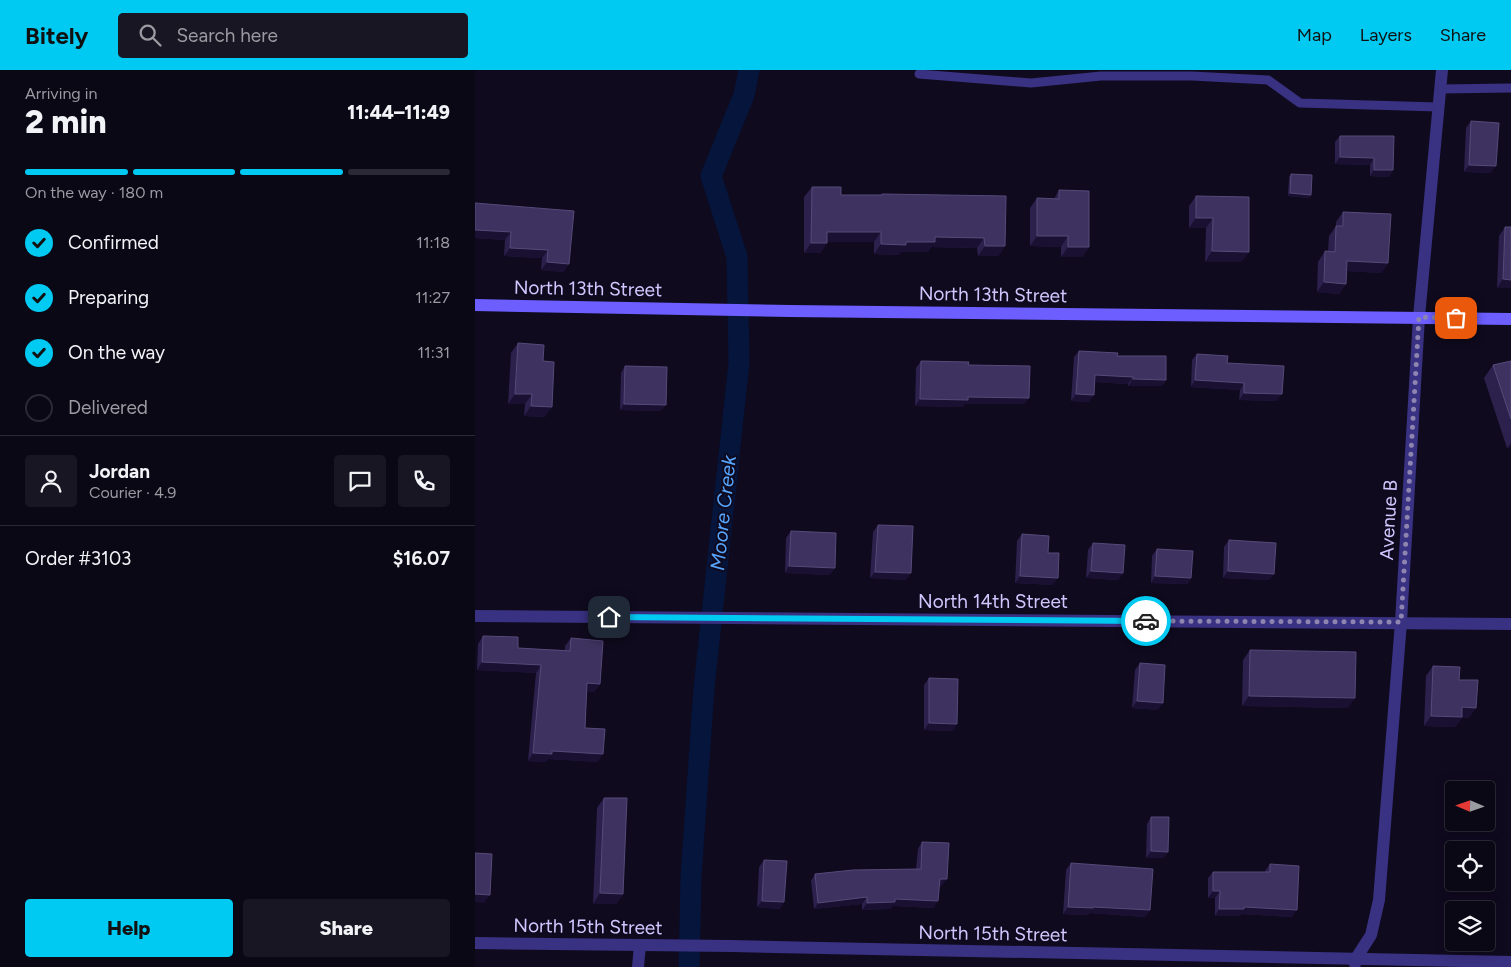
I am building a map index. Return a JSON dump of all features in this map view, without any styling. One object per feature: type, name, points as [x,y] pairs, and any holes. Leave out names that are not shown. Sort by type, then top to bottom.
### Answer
[{"type":"street","name":"Avenue B","points":[[1355,963],[1371,936],[1379,900],[1401,622],[1419,317],[1442,70]]},
{"type":"street","name":"North 13th Street","points":[[475,305],[1511,319]]},
{"type":"street","name":"North 14th Street","points":[[475,616],[1511,624]]},
{"type":"street","name":"North 15th Street","points":[[475,943],[721,946],[1355,963],[1511,962]]},
{"type":"street","points":[[638,967],[640,945]]},
{"type":"lane","points":[[919,74],[1031,83],[1101,76],[1192,76],[1268,80],[1300,103],[1438,107]]},
{"type":"lane","points":[[1440,89],[1511,88]]},
{"type":"building","points":[[1471,121],[1499,123],[1496,166],[1469,165]]},
{"type":"building","points":[[1340,136],[1394,136],[1393,170],[1374,170],[1374,158],[1340,157]]},
{"type":"building","points":[[1291,174],[1312,175],[1311,195],[1290,193]]},
{"type":"building","points":[[812,187],[841,187],[841,195],[1006,196],[1005,246],[985,246],[984,238],[935,237],[935,242],[906,242],[906,245],[881,244],[881,232],[827,232],[827,243],[811,243]]},
{"type":"building","points":[[1059,190],[1089,191],[1089,247],[1068,247],[1068,236],[1037,236],[1037,198],[1059,199]]},
{"type":"building","points":[[1196,196],[1249,197],[1249,252],[1212,251],[1213,218],[1196,218]]},
{"type":"building","points":[[475,203],[574,211],[569,264],[547,262],[548,250],[510,248],[511,232],[475,230]]},
{"type":"building","points":[[1343,212],[1391,214],[1388,263],[1347,261],[1346,284],[1324,282],[1325,251],[1335,252],[1336,226],[1343,226]]},
{"type":"building","points":[[1505,227],[1511,227],[1511,280],[1503,279]]},
{"type":"building","points":[[518,343],[544,345],[543,361],[554,362],[552,407],[531,406],[532,394],[515,394]]},
{"type":"building","points":[[1079,351],[1118,353],[1117,356],[1166,356],[1166,380],[1095,375],[1094,395],[1076,394]]},
{"type":"building","points":[[1197,354],[1228,356],[1227,363],[1284,366],[1282,394],[1244,393],[1244,383],[1195,380]]},
{"type":"building","points":[[921,361],[969,362],[968,365],[1030,366],[1029,398],[968,397],[968,400],[920,399]]},
{"type":"building","points":[[1511,361],[1511,419],[1493,365]]},
{"type":"building","points":[[625,366],[667,367],[666,405],[624,404]]},
{"type":"building","points":[[878,525],[913,526],[911,573],[875,572]]},
{"type":"building","points":[[791,531],[836,533],[835,568],[789,566]]},
{"type":"building","points":[[1022,534],[1049,536],[1048,553],[1059,553],[1058,578],[1020,576]]},
{"type":"building","points":[[1229,540],[1276,543],[1274,574],[1228,571]]},
{"type":"building","points":[[1093,543],[1125,545],[1123,573],[1091,571]]},
{"type":"building","points":[[1157,549],[1193,551],[1191,578],[1155,576]]},
{"type":"building","points":[[483,636],[518,637],[518,648],[570,651],[571,638],[603,641],[600,684],[587,683],[585,728],[605,729],[603,754],[552,751],[552,754],[533,753],[541,665],[482,662]]},
{"type":"building","points":[[1250,650],[1356,652],[1355,698],[1249,696]]},
{"type":"building","points":[[1140,663],[1165,665],[1163,703],[1137,701]]},
{"type":"building","points":[[1433,666],[1460,667],[1459,680],[1478,680],[1476,708],[1462,707],[1462,717],[1431,716]]},
{"type":"building","points":[[929,678],[958,679],[957,724],[929,723]]},
{"type":"building","points":[[604,798],[627,798],[623,894],[600,893]]},
{"type":"building","points":[[1151,817],[1169,817],[1168,852],[1151,851]]},
{"type":"building","points":[[922,842],[949,843],[947,879],[940,879],[938,901],[895,899],[895,902],[867,903],[867,897],[818,903],[815,874],[853,870],[921,869]]},
{"type":"building","points":[[475,853],[492,854],[490,895],[475,894]]},
{"type":"building","points":[[764,860],[787,861],[784,902],[762,901]]},
{"type":"building","points":[[1071,863],[1153,869],[1150,910],[1068,907]]},
{"type":"building","points":[[1270,864],[1299,866],[1297,910],[1244,907],[1244,909],[1219,909],[1220,891],[1213,891],[1213,872],[1270,872]]},
{"type":"waterway","name":"Moore Creek","points":[[689,967],[691,877],[704,688],[739,363],[737,257],[711,176],[744,95],[749,70]]},
{"type":"way so far","points":[[1146,621],[1401,622],[1419,317],[1456,318]]},
{"type":"route","points":[[609,617],[1146,621]]}]
